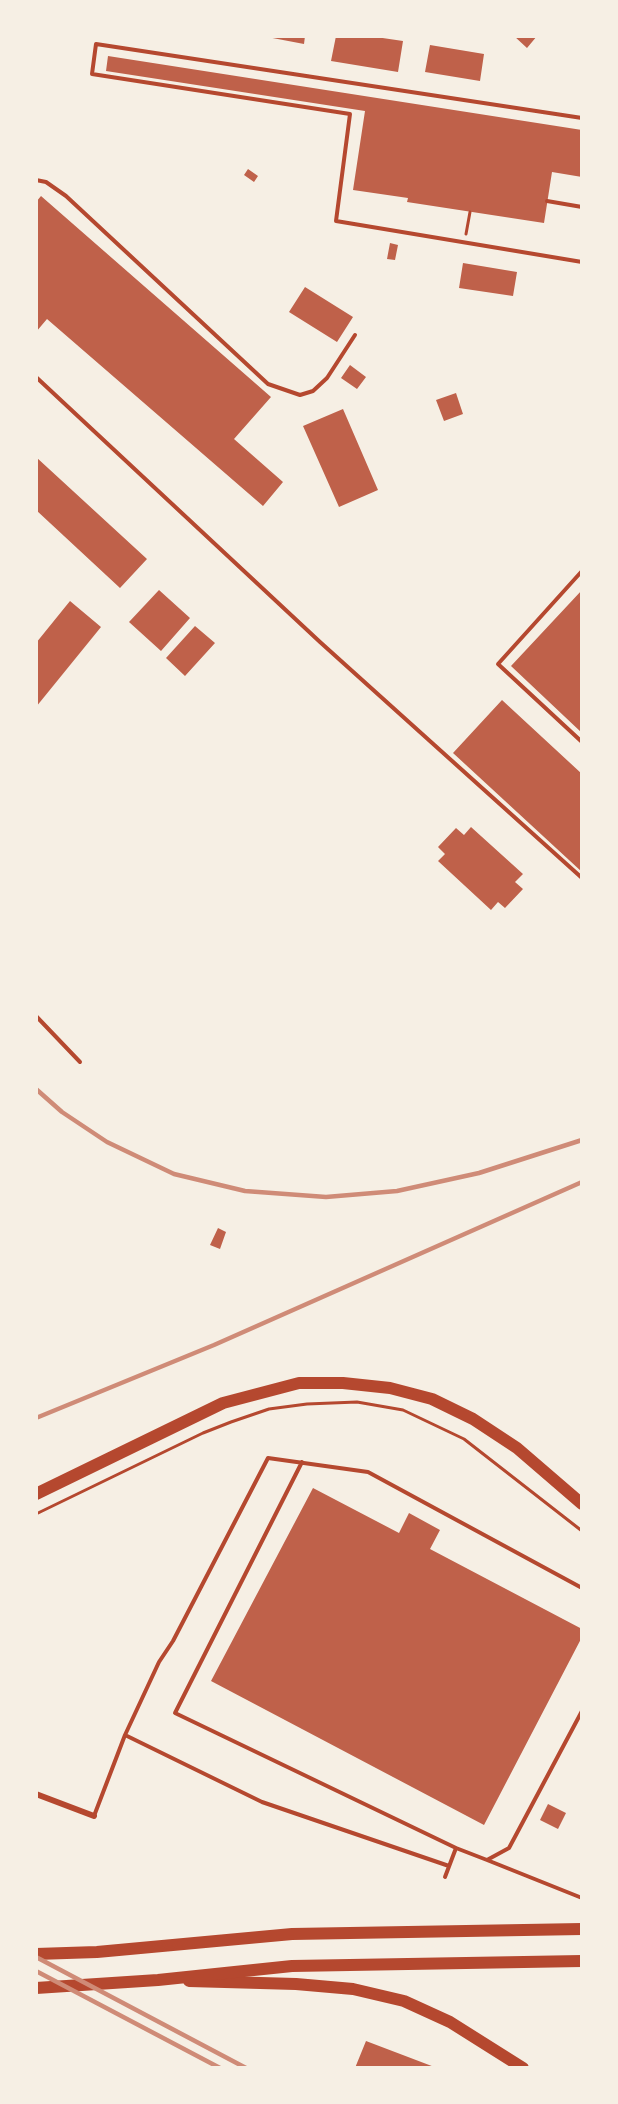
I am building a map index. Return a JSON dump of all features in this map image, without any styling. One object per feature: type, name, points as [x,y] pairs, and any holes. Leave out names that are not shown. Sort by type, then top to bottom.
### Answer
[{"type":"main road","points":[[36,1494],[223,1403],[299,1383],[343,1383],[390,1388],[432,1399],[473,1419],[517,1448],[582,1504]]},
{"type":"main road","points":[[36,1954],[97,1952],[292,1934],[582,1929]]},
{"type":"main road","points":[[36,1988],[158,1980],[292,1966],[582,1961]]},
{"type":"main road","points":[[158,1980],[319,1986],[353,1989],[404,2001],[450,2022],[523,2068]]},
{"type":"street","points":[[36,1794],[94,1816]]},
{"type":"lane","points":[[582,118],[96,44],[92,74],[351,114],[336,220],[582,262]]},
{"type":"lane","points":[[36,180],[46,182],[66,196],[268,384],[300,395],[314,391],[327,378],[355,335]]},
{"type":"lane","points":[[547,201],[582,207]]},
{"type":"lane","points":[[36,377],[320,642],[582,878]]},
{"type":"lane","points":[[582,571],[498,663],[582,742]]},
{"type":"lane","points":[[36,1016],[80,1062]]},
{"type":"lane","points":[[94,1816],[125,1735],[159,1662],[173,1641],[268,1458],[368,1472],[582,1588]]},
{"type":"lane","points":[[302,1462],[175,1713],[456,1848],[582,1898]]},
{"type":"lane","points":[[487,1860],[509,1848],[582,1711]]},
{"type":"lane","points":[[125,1735],[262,1802],[449,1866]]},
{"type":"lane","points":[[445,1877],[456,1848]]},
{"type":"path","points":[[465,242],[470,212]]},
{"type":"path","points":[[36,1514],[203,1433],[231,1422],[269,1409],[307,1404],[357,1402],[403,1410],[464,1439],[582,1531]]},
{"type":"building","points":[[262,36],[305,36],[304,44]]},
{"type":"building","points":[[336,36],[369,36],[403,41],[398,72],[331,61]]},
{"type":"building","points":[[514,36],[537,36],[527,48]]},
{"type":"building","points":[[430,45],[484,54],[480,81],[425,72]]},
{"type":"building","points":[[108,56],[582,130],[582,177],[552,172],[544,223],[407,202],[408,198],[353,190],[365,111],[106,71]]},
{"type":"building","points":[[248,169],[258,176],[254,182],[244,175]]},
{"type":"building","points":[[41,196],[271,397],[234,439],[283,482],[263,506],[47,319],[36,332],[36,202]]},
{"type":"building","points":[[390,243],[398,245],[395,260],[387,259]]},
{"type":"building","points":[[463,263],[517,272],[513,296],[459,288]]},
{"type":"building","points":[[305,287],[353,317],[337,342],[289,312]]},
{"type":"building","points":[[350,365],[366,377],[357,389],[341,378]]},
{"type":"building","points":[[456,393],[463,414],[444,421],[436,400]]},
{"type":"building","points":[[343,409],[378,490],[339,507],[303,426]]},
{"type":"building","points":[[36,457],[147,559],[120,588],[36,510]]},
{"type":"building","points":[[159,590],[190,618],[161,651],[129,622]]},
{"type":"building","points":[[582,590],[582,733],[511,666]]},
{"type":"building","points":[[70,601],[101,627],[36,707],[36,643]]},
{"type":"building","points":[[195,626],[215,643],[185,676],[166,658]]},
{"type":"building","points":[[502,700],[582,774],[582,872],[453,753]]},
{"type":"building","points":[[471,827],[523,874],[515,882],[523,889],[505,908],[498,902],[491,910],[438,861],[445,854],[438,847],[456,828],[464,835]]},
{"type":"building","points":[[218,1228],[226,1232],[220,1249],[210,1245]]},
{"type":"building","points":[[313,1488],[399,1533],[409,1513],[440,1530],[430,1549],[582,1629],[582,1637],[484,1825],[211,1681]]},
{"type":"building","points":[[548,1804],[566,1813],[558,1829],[540,1820]]},
{"type":"building","points":[[366,2041],[437,2068],[355,2068]]},
{"type":"railway","points":[[36,1089],[62,1112],[107,1142],[174,1174],[245,1191],[326,1197],[397,1191],[479,1173],[582,1140]]},
{"type":"railway","points":[[36,1418],[214,1345],[582,1182]]},
{"type":"railway","points":[[36,1957],[246,2068]]},
{"type":"railway","points":[[36,1971],[220,2068]]}]
